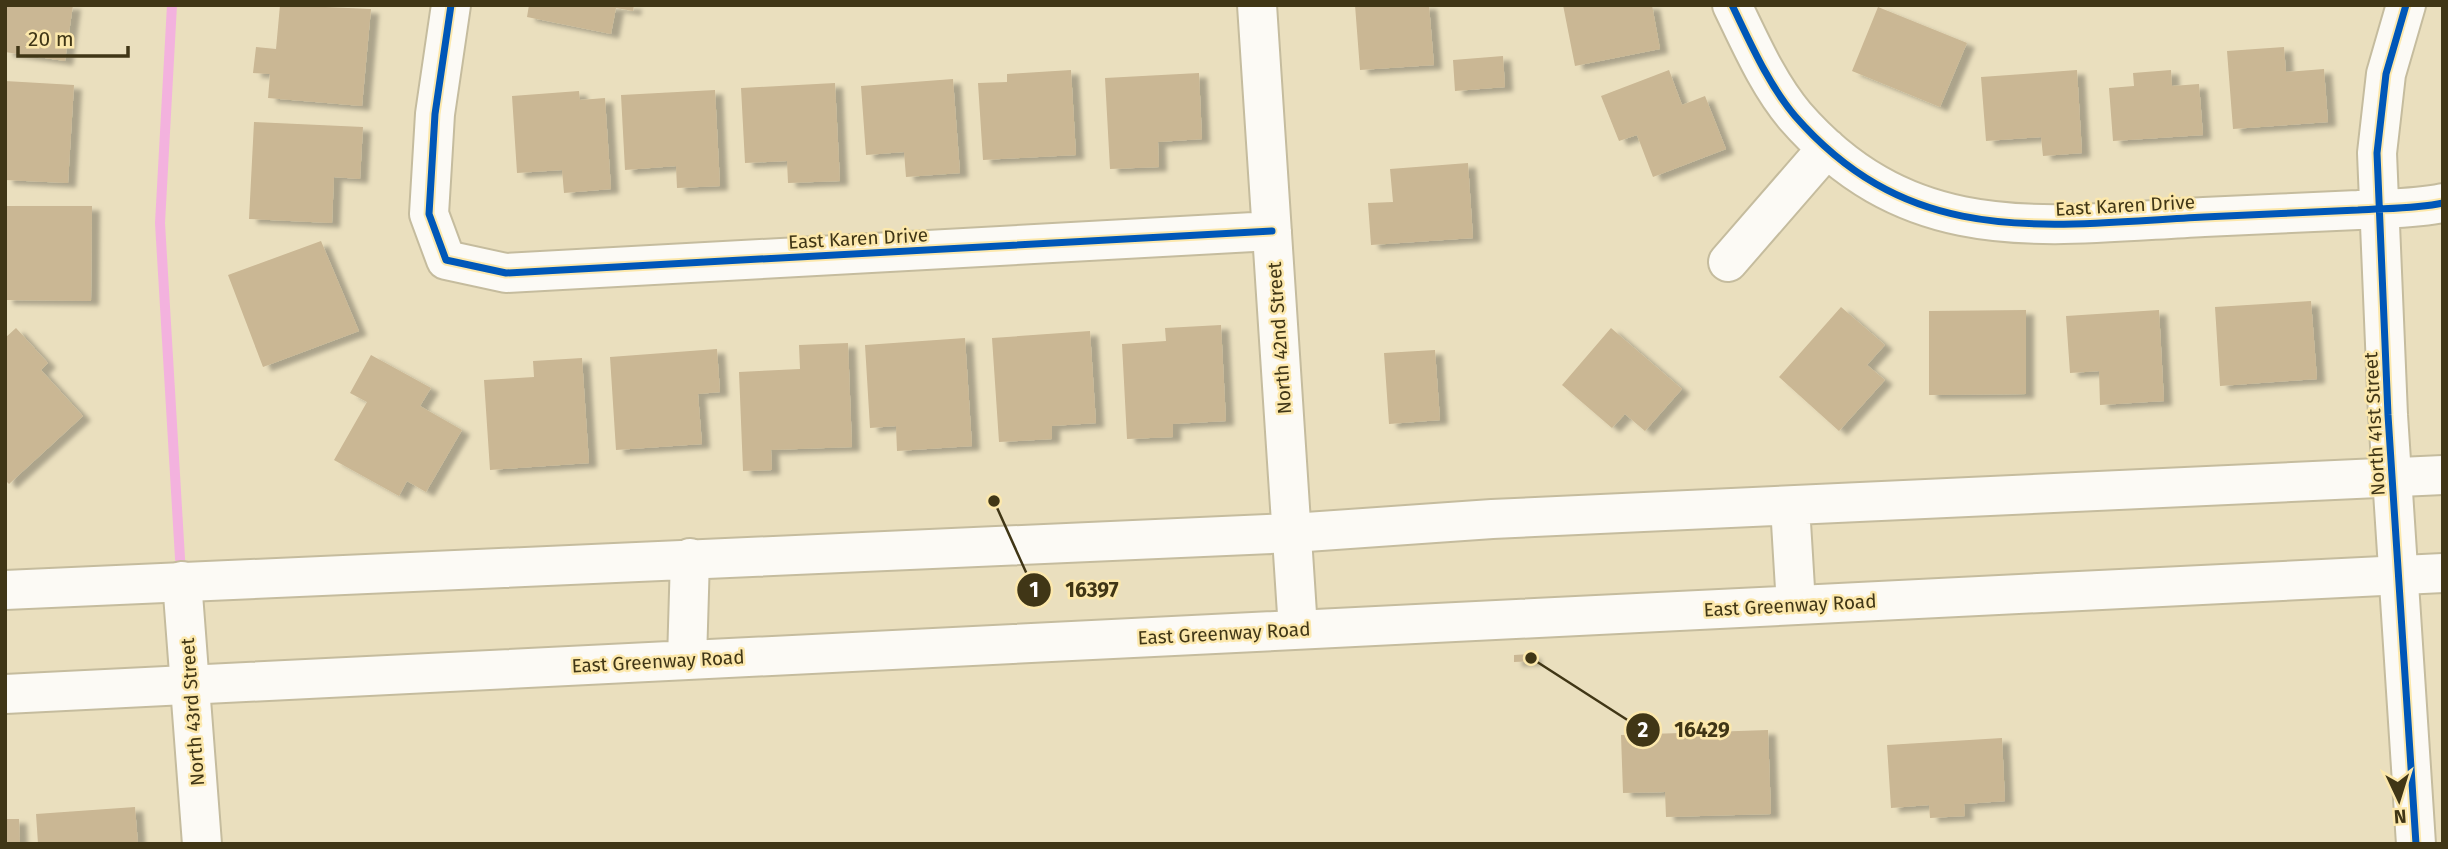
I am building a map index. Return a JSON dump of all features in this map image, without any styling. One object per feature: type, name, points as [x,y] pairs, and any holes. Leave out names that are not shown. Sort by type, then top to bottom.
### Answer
[{"type":"main road","name":"East Karen Drive","points":[[451,5],[435,114],[429,214],[446,260],[506,273],[1272,231]]},
{"type":"main road","name":"North 42nd Street","points":[[1257,5],[1298,629]]},
{"type":"main road","name":"East Karen Drive","points":[[1732,5],[1759,60],[1794,114],[1827,148],[1874,183],[1915,205],[1978,220],[2051,225],[2380,209],[2443,203]]},
{"type":"main road","name":"North 41st Street","points":[[2406,5],[2386,74],[2377,153],[2392,478],[2416,844]]},
{"type":"main road","points":[[1728,262],[1827,148]]},
{"type":"main road","points":[[5,590],[1292,533],[1492,519],[2443,475]]},
{"type":"main road","points":[[1790,506],[1796,605]]},
{"type":"main road","points":[[687,660],[690,558]]},
{"type":"main road","name":"East Greenway Road","points":[[5,694],[2443,573]]},
{"type":"main road","name":"North 43rd Street","points":[[182,581],[202,844]]},
{"type":"building","points":[[7,5],[73,5],[65,61],[5,52]]},
{"type":"building","points":[[280,5],[371,9],[362,106],[268,98],[270,74],[253,73],[256,47],[276,49]]},
{"type":"building","points":[[529,5],[634,5],[633,11],[616,8],[611,34],[527,17]]},
{"type":"building","points":[[1355,5],[1429,5],[1434,65],[1360,70]]},
{"type":"building","points":[[1563,5],[1652,5],[1660,49],[1575,66]]},
{"type":"building","points":[[1878,7],[1967,43],[1940,107],[1852,71]]},
{"type":"building","points":[[2284,47],[2286,72],[2324,69],[2328,122],[2233,129],[2227,51]]},
{"type":"building","points":[[1503,56],[1505,87],[1455,91],[1453,60]]},
{"type":"building","points":[[1071,70],[1076,155],[983,160],[978,83],[1007,82],[1007,74]]},
{"type":"building","points":[[1669,70],[1682,105],[1705,96],[1726,149],[1653,177],[1637,135],[1619,141],[1601,96]]},
{"type":"building","points":[[2077,70],[2082,153],[2043,156],[2041,137],[1986,141],[1981,77]]},
{"type":"building","points":[[2171,70],[2172,86],[2199,84],[2203,135],[2113,141],[2109,88],[2134,86],[2133,73]]},
{"type":"building","points":[[1199,73],[1202,139],[1158,142],[1159,167],[1110,169],[1105,78]]},
{"type":"building","points":[[953,79],[960,173],[906,177],[904,152],[866,155],[861,86]]},
{"type":"building","points":[[5,81],[74,85],[68,183],[5,180]]},
{"type":"building","points":[[835,83],[840,181],[788,183],[787,161],[745,163],[741,88]]},
{"type":"building","points":[[715,90],[720,186],[677,188],[676,166],[625,170],[621,95]]},
{"type":"building","points":[[579,91],[580,100],[605,98],[611,189],[564,193],[562,170],[517,173],[512,96]]},
{"type":"building","points":[[254,122],[363,127],[360,179],[334,177],[332,223],[249,219]]},
{"type":"building","points":[[1468,163],[1473,238],[1371,245],[1368,203],[1393,202],[1390,169]]},
{"type":"building","points":[[5,206],[92,206],[91,301],[5,300]]},
{"type":"building","points":[[321,241],[359,331],[263,367],[228,275]]},
{"type":"building","points":[[2311,301],[2317,379],[2220,386],[2215,307]]},
{"type":"building","points":[[1841,307],[1885,345],[1867,365],[1885,380],[1839,431],[1779,377]]},
{"type":"building","points":[[2026,310],[2026,394],[1929,395],[1929,311]]},
{"type":"building","points":[[2159,310],[2164,401],[2100,405],[2099,371],[2070,373],[2066,316]]},
{"type":"building","points":[[1221,325],[1226,421],[1173,424],[1173,437],[1127,439],[1122,344],[1166,341],[1165,328]]},
{"type":"building","points":[[16,328],[48,363],[41,370],[83,416],[9,484],[5,480],[5,338]]},
{"type":"building","points":[[1611,328],[1682,389],[1645,431],[1625,414],[1612,428],[1562,385]]},
{"type":"building","points":[[1090,331],[1096,423],[1052,426],[1052,439],[999,442],[992,338]]},
{"type":"building","points":[[965,338],[972,446],[897,451],[896,426],[870,428],[865,345]]},
{"type":"building","points":[[848,343],[852,447],[771,450],[772,470],[743,471],[739,372],[800,369],[799,345]]},
{"type":"building","points":[[717,349],[720,392],[698,394],[702,444],[616,450],[610,357]]},
{"type":"building","points":[[1435,350],[1440,420],[1389,424],[1384,353]]},
{"type":"building","points":[[371,355],[431,388],[420,406],[462,430],[426,492],[407,481],[399,496],[334,460],[367,402],[350,393]]},
{"type":"building","points":[[582,358],[589,463],[490,470],[484,380],[534,377],[533,361]]},
{"type":"building","points":[[1533,654],[1534,661],[1514,662],[1514,655]]},
{"type":"building","points":[[1768,730],[1771,814],[1666,817],[1665,792],[1623,793],[1621,735]]},
{"type":"building","points":[[2002,738],[2005,801],[1964,804],[1965,816],[1930,818],[1929,805],[1891,808],[1887,745]]},
{"type":"building","points":[[135,807],[138,844],[38,844],[36,814]]},
{"type":"building","points":[[5,819],[19,819],[20,844],[5,844]]},
{"type":"waterway","points":[[172,5],[160,223],[181,575]]},
{"type":"cycle path","points":[[451,5],[435,114],[429,214],[446,260],[506,273],[1272,231]]},
{"type":"cycle path","points":[[1732,5],[1768,77],[1795,116],[1840,159],[1886,189],[1934,209],[1984,220],[2036,224],[2400,208],[2443,203]]},
{"type":"cycle path","points":[[2406,5],[2386,74],[2377,153],[2388,415],[2416,844]]},
{"type":"place","name":"16397","points":[[994,501]]},
{"type":"place","name":"16429","points":[[1531,658]]}]
